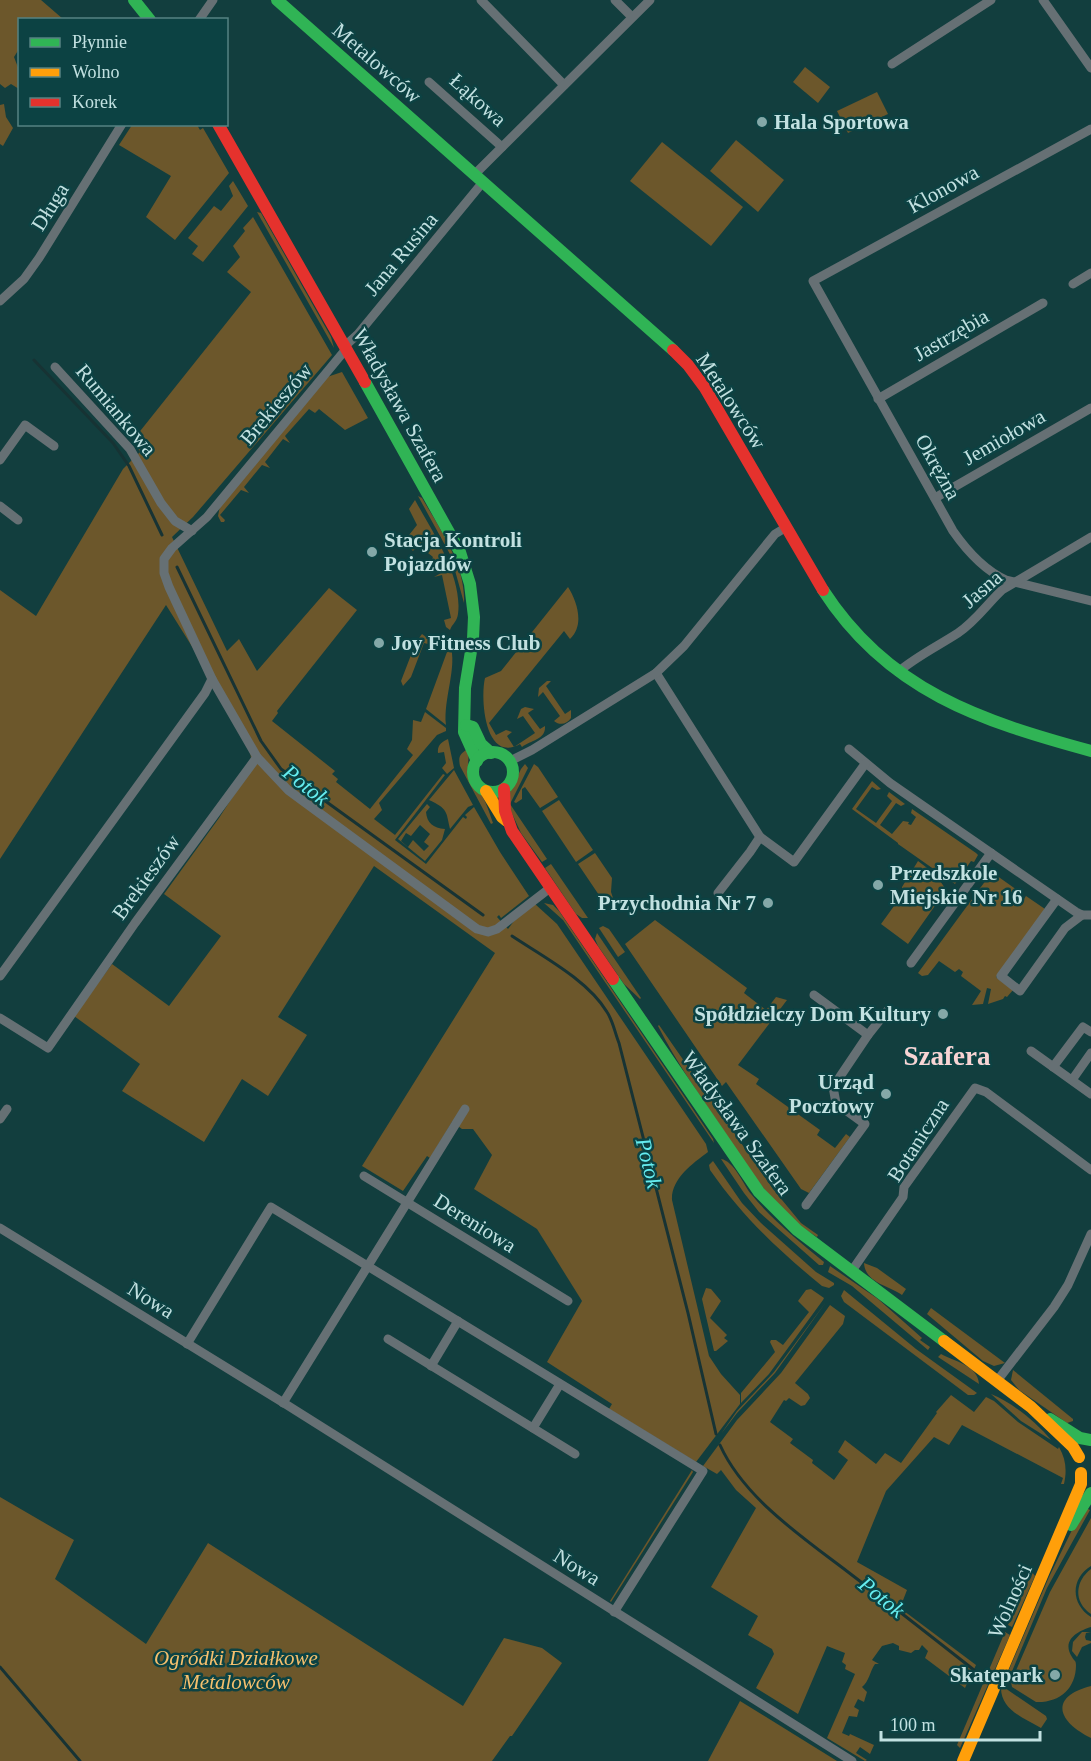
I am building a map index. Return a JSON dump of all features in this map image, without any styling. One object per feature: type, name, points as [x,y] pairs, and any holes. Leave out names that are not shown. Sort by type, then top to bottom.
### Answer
[{"type":"street","points":[[134,0],[148,18]]},
{"type":"street","points":[[200,18],[213,0]]},
{"type":"street","name":"Metalowców","points":[[277,0],[478,176],[688,365],[705,388],[819,586],[846,622],[898,672],[924,689],[974,715],[1013,730],[1091,752]]},
{"type":"street","points":[[481,0],[564,85]]},
{"type":"street","points":[[615,0],[633,17]]},
{"type":"street","name":"Łąkowa","points":[[478,176],[502,147],[650,0]]},
{"type":"street","points":[[892,64],[991,0]]},
{"type":"street","points":[[1043,0],[1091,68]]},
{"type":"street","name":"Łąkowa","points":[[429,82],[502,147]]},
{"type":"street","name":"Długa","points":[[0,301],[24,279],[39,258],[121,126]]},
{"type":"street","name":"Władysława Szafera","points":[[219,126],[447,528],[467,571],[474,605],[474,623],[464,693],[466,725],[464,732],[477,761]]},
{"type":"street","name":"Klonowa","points":[[813,281],[1091,129]]},
{"type":"street","name":"Jana Rusina","points":[[346,348],[478,176]]},
{"type":"street","points":[[1073,284],[1091,273]]},
{"type":"street","name":"Okrężna","points":[[813,281],[953,531],[972,555],[995,575],[1016,583],[1091,601]]},
{"type":"street","name":"Jastrzębia","points":[[878,399],[1043,303]]},
{"type":"street","name":"Brekieszów","points":[[212,679],[164,573],[164,559],[172,548],[212,510],[346,348]]},
{"type":"street","name":"Rumiankowa","points":[[55,367],[130,449],[161,503],[189,534]]},
{"type":"street","name":"Jemiołowa","points":[[934,498],[1091,408]]},
{"type":"street","points":[[0,460],[25,425],[54,446]]},
{"type":"street","points":[[0,506],[18,520]]},
{"type":"street","points":[[510,761],[534,749],[656,673],[684,646],[776,534],[784,528]]},
{"type":"street","name":"Jasna","points":[[898,672],[910,662],[958,633],[982,613],[1002,590],[1091,537]]},
{"type":"street","points":[[656,673],[760,837],[794,862],[865,764]]},
{"type":"street","points":[[212,679],[257,757],[288,790],[477,929],[488,932],[496,929],[550,888]]},
{"type":"street","points":[[0,976],[205,693],[212,679]]},
{"type":"street","points":[[466,725],[473,728],[481,744],[491,753]]},
{"type":"street","points":[[849,749],[865,764],[991,853],[1057,899],[1087,915]]},
{"type":"street","points":[[485,754],[502,754],[510,761],[513,773],[509,785],[504,789],[486,791],[474,779],[473,773],[477,761],[485,754]]},
{"type":"street","name":"Brekieszów","points":[[0,1018],[48,1048],[135,923],[257,757]]},
{"type":"street","name":"Władysława Szafera","points":[[504,789],[503,798],[508,822]]},
{"type":"street","name":"Władysława Szafera","points":[[486,791],[759,1192],[789,1223],[1030,1407],[1072,1447],[1079,1457]]},
{"type":"street","points":[[718,893],[760,837]]},
{"type":"street","points":[[911,963],[991,853]]},
{"type":"street","points":[[1057,899],[1000,976],[1020,991],[1065,928],[1087,915]]},
{"type":"street","points":[[814,995],[868,1035]]},
{"type":"street","points":[[806,1205],[865,1124],[836,1103],[833,1087],[887,1011]]},
{"type":"street","points":[[1053,1067],[1083,1027],[1091,1032]]},
{"type":"street","points":[[1031,1051],[1091,1094]]},
{"type":"street","points":[[1072,1080],[1091,1053]]},
{"type":"street","name":"Botaniczna","points":[[851,1272],[903,1197],[904,1186],[975,1088],[986,1092],[1091,1170]]},
{"type":"street","points":[[0,1119],[7,1109]]},
{"type":"street","points":[[283,1403],[465,1109]]},
{"type":"street","name":"Dereniowa","points":[[364,1176],[568,1301]]},
{"type":"street","points":[[187,1344],[271,1207],[704,1472],[614,1612]]},
{"type":"street","name":"Nowa","points":[[0,1228],[852,1761]]},
{"type":"street","points":[[997,1381],[1054,1307],[1068,1285],[1091,1234]]},
{"type":"street","points":[[431,1366],[458,1320]]},
{"type":"street","points":[[388,1340],[575,1454]]},
{"type":"street","points":[[533,1428],[560,1384]]},
{"type":"street","name":"Władysława Szafera","points":[[1030,1407],[1080,1438],[1091,1440]]},
{"type":"street","points":[[1091,1440],[1083,1447],[1079,1457],[1081,1473],[1091,1483]]},
{"type":"street","name":"Wolności","points":[[963,1761],[1052,1556],[1081,1484],[1081,1473]]},
{"type":"street","name":"Wolności","points":[[1052,1556],[1091,1493]]},
{"type":"green space","points":[[0,0],[41,0],[62,18],[18,18],[18,51],[14,57],[18,67],[18,88],[11,84],[5,88],[0,84]]},
{"type":"green space","points":[[805,67],[830,87],[818,103],[793,82]]},
{"type":"green space","points":[[877,92],[888,114],[848,133],[837,111]]},
{"type":"green space","points":[[4,104],[6,117],[13,128],[3,146],[0,144],[0,105]]},
{"type":"green space","points":[[131,126],[198,126],[200,130],[203,128],[229,173],[175,240],[146,217],[171,176],[119,145]]},
{"type":"green space","points":[[736,140],[784,180],[758,212],[710,171]]},
{"type":"green space","points":[[662,142],[743,207],[711,246],[630,181]]},
{"type":"green space","points":[[233,181],[248,206],[203,262],[192,254],[198,246],[188,238],[214,206],[221,211],[233,196],[229,186]]},
{"type":"green space","points":[[257,212],[261,213],[331,337],[334,348]]},
{"type":"green space","points":[[253,217],[332,355],[193,517],[172,537],[227,651],[239,639],[257,671],[329,588],[357,610],[277,711],[272,721],[335,771],[332,774],[338,779],[336,782],[370,809],[413,755],[407,749],[412,740],[413,720],[421,722],[425,712],[446,728],[446,731],[437,735],[379,803],[382,810],[374,819],[395,835],[443,774],[445,775],[395,840],[426,864],[463,817],[466,819],[465,815],[474,807],[529,896],[501,918],[499,915],[497,917],[508,929],[535,904],[557,924],[706,1144],[708,1152],[689,1167],[679,1179],[675,1185],[672,1200],[709,1356],[721,1374],[740,1395],[740,1404],[696,1462],[609,1409],[612,1404],[547,1362],[582,1301],[537,1229],[474,1189],[492,1155],[473,1129],[462,1129],[452,1122],[430,1158],[427,1156],[403,1191],[362,1166],[495,953],[374,866],[278,1017],[307,1035],[268,1096],[242,1079],[204,1142],[122,1091],[140,1064],[74,1016],[112,964],[169,1006],[221,936],[164,894],[219,818],[252,767],[250,750],[218,688],[166,605],[0,859],[0,590],[36,616],[123,469],[140,452],[133,440],[251,292],[227,272],[240,257],[233,246],[245,231],[243,228]]},
{"type":"green space","points":[[342,372],[368,418],[345,430],[319,409],[315,413],[309,409],[285,436],[290,443],[283,439],[265,462],[270,468],[262,465],[244,487],[249,493],[241,490],[220,515],[225,520],[221,522],[218,516],[220,506],[327,377]]},
{"type":"green space","points":[[418,496],[422,498],[450,548],[461,575],[464,603],[451,556]]},
{"type":"green space","points":[[415,500],[445,555],[456,585],[458,614],[450,630],[446,627],[444,620],[451,618],[442,575],[434,577],[441,573],[436,562],[429,565],[433,557],[418,545],[413,551],[405,543],[417,525],[409,509]]},
{"type":"green space","points":[[568,587],[578,613],[575,633],[570,639],[564,631],[489,723],[496,735],[506,730],[512,732],[507,736],[513,746],[508,748],[499,745],[492,737],[483,700],[485,678],[501,671]]},
{"type":"green space","points":[[422,634],[430,640],[432,645],[424,643],[411,677],[403,686],[401,681],[416,642]]},
{"type":"green space","points":[[450,645],[452,663],[446,704],[446,725],[426,709],[447,652],[443,651],[446,646]]},
{"type":"green space","points":[[547,681],[551,681],[546,686],[565,714],[571,710],[571,718],[565,723],[554,721],[560,716],[543,692],[538,697],[539,688]]},
{"type":"green space","points":[[525,707],[534,709],[528,713],[540,729],[545,726],[545,731],[541,737],[522,747],[520,744],[517,745],[535,733],[523,716],[517,719],[521,709]]},
{"type":"green space","points":[[448,739],[454,768],[447,774],[442,768],[446,763],[444,752],[438,753],[438,748]]},
{"type":"green space","points":[[468,749],[469,777],[485,802],[493,823],[491,824],[460,766],[460,756]]},
{"type":"green space","points":[[525,764],[528,768],[510,804],[547,859],[542,862],[521,833],[508,805],[509,794]]},
{"type":"green space","points":[[534,764],[558,797],[540,808],[525,787],[522,789],[522,799],[514,802]]},
{"type":"green space","points":[[454,770],[473,805],[468,807],[450,829],[445,811],[429,800]]},
{"type":"green space","points":[[872,781],[881,789],[877,790],[872,787],[856,809],[876,823],[892,801],[887,796],[889,792],[905,804],[901,806],[896,803],[880,825],[892,834],[903,821],[911,825],[916,817],[911,813],[912,809],[978,855],[955,884],[852,809]]},
{"type":"green space","points":[[559,800],[593,850],[576,862],[542,811]]},
{"type":"green space","points":[[427,804],[430,807],[426,812],[429,822],[445,829],[442,840],[425,861],[398,839]],"holes":[[[420,825],[430,834],[424,842],[429,846],[424,851],[413,840],[408,847],[401,841],[406,833],[411,836]]]},
{"type":"green space","points":[[595,853],[612,878],[611,892],[616,907],[603,901],[578,864]]},
{"type":"green space","points":[[918,861],[935,874],[945,888],[908,944],[881,924],[902,895],[902,887]]},
{"type":"green space","points":[[551,864],[588,918],[582,918],[576,914],[545,868]]},
{"type":"green space","points":[[986,868],[1017,890],[1014,896],[1022,902],[1026,896],[1045,909],[996,977],[1013,990],[1007,997],[988,1004],[991,989],[987,988],[983,1004],[972,1005],[981,991],[961,976],[963,972],[959,969],[955,972],[939,961],[928,975],[922,976],[918,973],[989,876],[983,871]]},
{"type":"green space","points":[[544,903],[553,905],[559,911],[714,1143],[563,920]]},
{"type":"green space","points":[[655,920],[747,988],[744,993],[766,1010],[776,997],[787,1000],[738,1065],[759,1079],[756,1084],[820,1130],[817,1135],[835,1148],[846,1134],[850,1137],[809,1193],[801,1189],[726,1082],[722,1086],[625,944]]},
{"type":"green space","points":[[603,926],[609,929],[625,952],[618,957],[599,928]]},
{"type":"green space","points":[[597,933],[640,999],[624,984],[598,946],[595,939]]},
{"type":"green space","points":[[659,1025],[773,1189],[801,1223],[818,1235],[817,1237],[788,1215],[763,1188],[680,1065]]},
{"type":"green space","points":[[721,1159],[734,1168],[751,1194],[768,1213],[824,1262],[823,1265],[819,1265],[759,1212]]},
{"type":"green space","points":[[713,1161],[742,1203],[761,1223],[834,1285],[829,1288],[822,1286],[762,1232],[710,1170],[709,1165]]},
{"type":"green space","points":[[864,1263],[877,1268],[906,1289],[902,1295],[873,1280],[865,1270]]},
{"type":"green space","points":[[830,1266],[878,1299],[922,1338],[920,1340],[930,1347],[928,1350],[852,1286],[828,1272]]},
{"type":"green space","points":[[706,1288],[711,1289],[721,1301],[710,1318],[727,1335],[724,1338],[728,1341],[716,1351],[714,1351],[702,1299]]},
{"type":"green space","points":[[811,1289],[824,1298],[823,1300],[769,1374],[741,1403],[741,1393],[775,1352],[771,1340],[776,1340],[783,1345],[809,1312],[798,1301],[806,1290]]},
{"type":"green space","points":[[844,1290],[916,1349],[977,1393],[968,1395],[844,1302],[841,1296]]},
{"type":"green space","points":[[826,1302],[775,1373],[737,1413],[721,1434],[737,1411],[774,1372]]},
{"type":"green space","points":[[830,1305],[845,1316],[843,1324],[795,1383],[810,1398],[805,1405],[801,1406],[789,1398],[784,1400],[770,1422],[793,1439],[790,1443],[834,1480],[848,1460],[838,1452],[845,1440],[876,1464],[885,1453],[901,1463],[936,1412],[951,1395],[974,1412],[986,1397],[994,1401],[1018,1422],[1058,1449],[1059,1447],[1065,1465],[1064,1484],[1061,1484],[1063,1478],[962,1425],[949,1445],[934,1437],[886,1491],[857,1562],[907,1590],[900,1608],[976,1665],[965,1688],[925,1658],[928,1651],[922,1645],[919,1650],[911,1653],[899,1650],[899,1646],[893,1643],[882,1646],[872,1660],[879,1664],[875,1664],[862,1687],[867,1692],[864,1702],[858,1699],[854,1707],[859,1710],[857,1717],[849,1716],[842,1733],[849,1736],[850,1734],[874,1745],[870,1754],[860,1747],[856,1753],[867,1760],[865,1761],[827,1738],[855,1674],[845,1669],[846,1665],[842,1662],[845,1653],[827,1646],[798,1714],[756,1688],[774,1654],[772,1649],[748,1635],[758,1616],[711,1587],[756,1508],[736,1490],[721,1470],[717,1474],[703,1466],[737,1420],[781,1373]]},
{"type":"green space","points":[[931,1308],[1005,1363],[994,1366],[983,1361],[927,1314]]},
{"type":"green space","points":[[941,1354],[970,1368],[978,1378],[979,1384],[938,1357]]},
{"type":"green space","points":[[1013,1370],[1073,1421],[1067,1423],[1019,1390],[1011,1380]]},
{"type":"green space","points":[[991,1394],[1008,1402],[1024,1414],[1051,1440],[1021,1421]]},
{"type":"green space","points":[[692,1470],[693,1472],[611,1602],[610,1601]]},
{"type":"green space","name":"Ogródki Działkowe Metalowców","points":[[0,1497],[74,1540],[55,1579],[146,1644],[208,1543],[463,1706],[504,1638],[542,1648],[562,1663],[492,1761],[0,1761]]},
{"type":"green space","points":[[1086,1508],[1090,1510],[1047,1588],[1005,1688],[1046,1716],[1047,1719],[1041,1728],[1009,1708],[1002,1696],[1001,1688],[1049,1577],[1072,1530]]},
{"type":"green space","points":[[1091,1518],[1091,1566],[1079,1578],[1076,1592],[1084,1612],[1091,1617],[1091,1627],[1076,1634],[1068,1646],[1076,1665],[1069,1688],[1052,1700],[1036,1702],[1012,1687],[1011,1682],[1050,1592]]},
{"type":"green space","points":[[1091,1569],[1091,1614],[1081,1604],[1078,1592],[1082,1579]]},
{"type":"green space","points":[[1032,1572],[1035,1576],[1012,1627],[1008,1625]]},
{"type":"green space","points":[[1005,1632],[1010,1635],[960,1748],[957,1745]]},
{"type":"green space","points":[[1082,1632],[1091,1632],[1086,1633],[1085,1637],[1091,1643],[1082,1647],[1077,1657],[1072,1651],[1073,1642]]},
{"type":"green space","points":[[1091,1686],[1091,1738],[1071,1725],[1062,1710],[1063,1703],[1068,1697]]},
{"type":"green space","points":[[740,1701],[837,1761],[708,1761]]},
{"type":"waterway","name":"Potok","points":[[34,360],[113,443],[129,466],[162,535]]},
{"type":"waterway","name":"Potok","points":[[177,567],[261,741],[281,769],[483,915]]},
{"type":"waterway","name":"Potok","points":[[512,936],[577,979],[599,1000],[611,1019],[688,1313],[716,1434]]},
{"type":"waterway","name":"Potok","points":[[720,1445],[744,1482],[776,1515],[974,1670]]},
{"type":"waterway","points":[[0,1667],[80,1761]]},
{"type":"traffic: fast","points":[[134,0],[148,18]]},
{"type":"traffic: fast","points":[[277,0],[673,350]]},
{"type":"traffic: fast","points":[[365,382],[460,552],[470,584],[474,617],[465,688],[464,732],[477,761]]},
{"type":"traffic: fast","points":[[823,590],[849,625],[877,654],[907,677],[940,697],[975,714],[1091,751]]},
{"type":"traffic: fast","points":[[466,725],[473,727],[481,744],[491,753]]},
{"type":"traffic: fast","points":[[493,752],[507,758],[513,772],[507,786],[493,792],[479,786],[473,772],[479,758],[493,752]]},
{"type":"traffic: fast","points":[[613,979],[759,1192],[797,1230],[944,1341]]},
{"type":"traffic: fast","points":[[1050,1419],[1080,1438],[1091,1440]]},
{"type":"traffic: fast","points":[[1071,1525],[1091,1493]]},
{"type":"traffic: slow","points":[[486,791],[502,817],[507,821]]},
{"type":"traffic: slow","points":[[944,1341],[1031,1407],[1073,1447],[1079,1457]]},
{"type":"traffic: slow","points":[[963,1761],[1081,1484],[1081,1473]]},
{"type":"traffic: jam","points":[[219,126],[365,382]]},
{"type":"traffic: jam","points":[[673,350],[688,365],[705,388],[823,590]]},
{"type":"traffic: jam","points":[[504,789],[505,811],[512,831],[613,979]]},
{"type":"place","name":"Hala Sportowa","points":[[762,122]]},
{"type":"place","name":"Stacja Kontroli Pojazdów","points":[[372,552]]},
{"type":"place","name":"Joy Fitness Club","points":[[379,643]]},
{"type":"place","name":"Przedszkole Miejskie Nr 16","points":[[878,885]]},
{"type":"place","name":"Przychodnia Nr 7","points":[[768,903]]},
{"type":"place","name":"Spółdzielczy Dom Kultury","points":[[943,1014]]},
{"type":"place","name":"Urząd Pocztowy","points":[[886,1094]]},
{"type":"place","name":"Skatepark","points":[[1055,1675]]},
{"type":"district","name":"Szafera","points":[[947,1056]]}]
